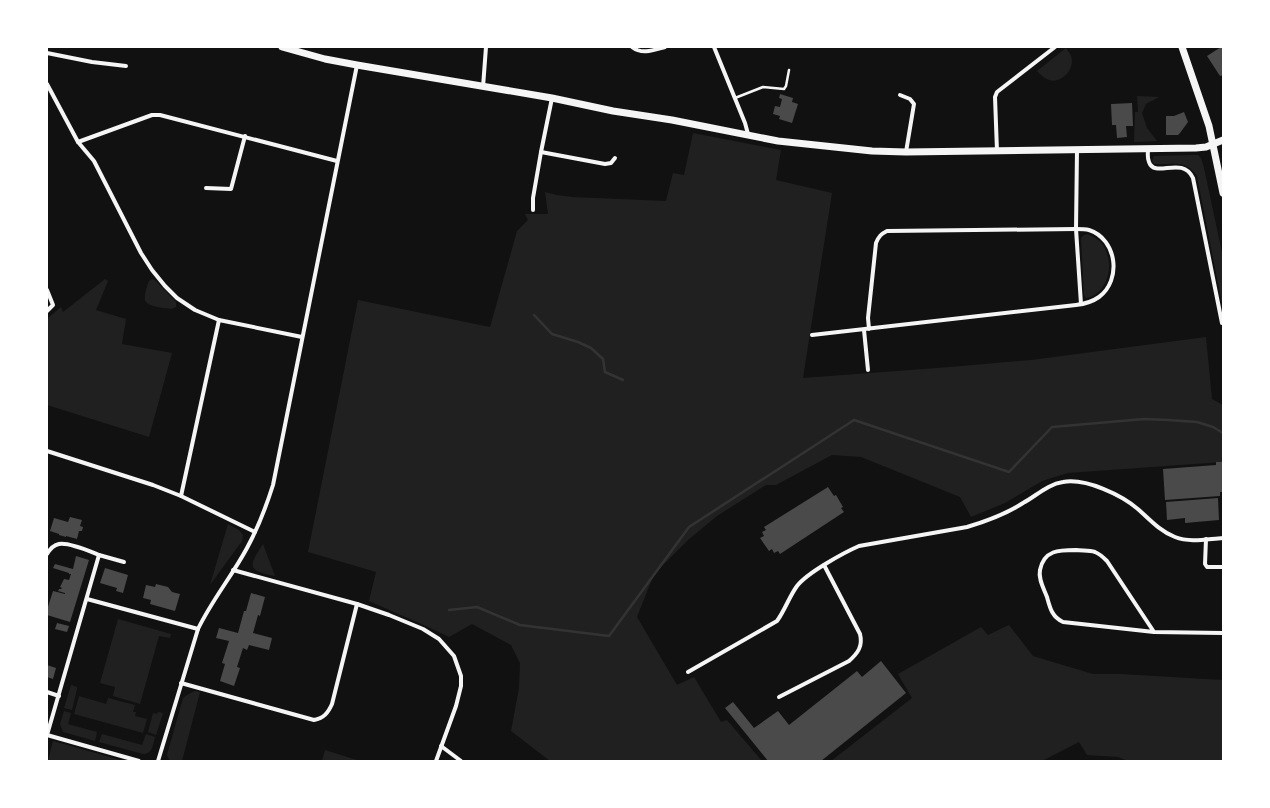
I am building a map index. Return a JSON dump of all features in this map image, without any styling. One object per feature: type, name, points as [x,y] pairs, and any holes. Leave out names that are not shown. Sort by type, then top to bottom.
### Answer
[{"type":"main road","points":[[282,47],[357,65],[483,88],[552,98],[613,111],[672,120],[778,141],[872,151],[906,152],[1202,148],[1223,140]]},
{"type":"main road","points":[[1182,47],[1203,107],[1223,193]]},
{"type":"street","points":[[483,88],[486,47]]},
{"type":"street","points":[[632,47],[633,49],[648,52],[665,47]]},
{"type":"street","points":[[714,47],[748,134]]},
{"type":"street","points":[[997,150],[995,97],[997,92],[1055,47]]},
{"type":"street","points":[[47,53],[92,62],[126,66]]},
{"type":"street","points":[[158,761],[198,629],[211,604],[255,532],[273,485],[357,65]]},
{"type":"street","points":[[47,84],[78,142],[94,161],[141,253],[152,270],[177,298],[194,310],[219,320],[302,338]]},
{"type":"street","points":[[900,95],[910,99],[914,104],[906,152]]},
{"type":"street","points":[[534,210],[533,198],[552,98]]},
{"type":"street","points":[[78,142],[152,114],[245,136],[338,161]]},
{"type":"street","points":[[206,188],[230,189],[245,136]]},
{"type":"street","points":[[1148,149],[1148,161],[1154,168],[1183,167],[1190,172],[1193,178],[1222,323]]},
{"type":"street","points":[[1077,150],[1076,229],[1081,304]]},
{"type":"street","points":[[541,152],[605,164],[611,163],[615,158]]},
{"type":"street","points":[[812,335],[864,330],[1081,304],[1092,301],[1100,297],[1107,289],[1112,279],[1114,268],[1110,249],[1104,240],[1088,230],[1076,229],[887,231],[878,237],[875,251],[868,318],[869,329]]},
{"type":"street","points":[[47,290],[53,303],[47,311]]},
{"type":"street","points":[[181,496],[219,320]]},
{"type":"street","points":[[864,330],[868,370]]},
{"type":"street","points":[[47,451],[153,485],[181,496],[255,532]]},
{"type":"street","points":[[688,672],[777,621],[783,614],[796,587],[804,578],[849,550],[859,546],[968,527],[985,522],[1005,513],[1052,485],[1062,482],[1072,481],[1094,486],[1117,495],[1130,502],[1165,532],[1176,538],[1188,541],[1223,538]]},
{"type":"street","points":[[1206,539],[1205,564],[1207,567],[1223,567]]},
{"type":"street","points":[[47,554],[52,547],[59,544],[67,544],[124,562]]},
{"type":"street","points":[[1154,632],[1107,561],[1100,555],[1093,551],[1054,551],[1048,555],[1042,563],[1039,576],[1052,613],[1058,620],[1063,622],[1154,632],[1223,633]]},
{"type":"street","points":[[99,555],[47,735],[139,761]]},
{"type":"street","points":[[779,697],[849,661],[857,654],[861,646],[862,640],[860,634],[824,565]]},
{"type":"street","points":[[233,570],[390,614],[423,629],[439,639],[454,656],[461,676],[461,686],[456,706],[436,761]]},
{"type":"street","points":[[87,599],[198,629]]},
{"type":"street","points":[[181,683],[314,720],[319,719],[329,712],[332,704],[357,604]]},
{"type":"street","points":[[47,692],[59,696]]},
{"type":"street","points":[[441,746],[461,761]]},
{"type":"lane","points":[[734,98],[763,86],[784,89],[789,70]]},
{"type":"shaded area","points":[[1066,48],[1071,55],[1072,61],[1066,75],[1052,81],[1045,78],[1037,71]]},
{"type":"shaded area","points":[[1137,96],[1159,97],[1146,104],[1142,113],[1147,128],[1157,141],[1134,142],[1135,112],[1138,112]]},
{"type":"shaded area","points":[[693,133],[781,150],[776,180],[832,193],[803,378],[1031,360],[1206,337],[1212,399],[1223,405],[1223,462],[1068,473],[1042,481],[1005,503],[971,517],[960,497],[861,457],[832,455],[776,485],[766,485],[717,516],[688,540],[654,574],[637,617],[677,685],[694,677],[721,722],[727,720],[762,761],[550,761],[511,731],[519,688],[520,663],[511,645],[472,624],[449,637],[369,601],[376,572],[308,552],[358,300],[490,327],[517,231],[528,220],[525,214],[548,214],[545,192],[572,197],[666,201],[673,173],[684,175]]},
{"type":"shaded area","points":[[1198,155],[1201,158],[1204,168],[1223,257],[1223,309],[1197,176],[1188,167],[1183,165],[1154,164],[1152,161],[1154,156]]},
{"type":"shaded area","points":[[1088,234],[1102,243],[1108,257],[1109,269],[1104,286],[1096,294],[1086,298],[1084,295],[1081,238]]},
{"type":"shaded area","points":[[105,279],[108,281],[96,310],[126,319],[122,344],[172,353],[149,437],[47,405],[47,319],[61,307],[63,312]]},
{"type":"shaded area","points":[[152,279],[156,281],[176,302],[176,307],[171,309],[161,308],[146,302],[146,290],[149,281]]},
{"type":"shaded area","points":[[228,524],[239,530],[243,535],[242,541],[210,585]]},
{"type":"shaded area","points":[[263,544],[275,576],[259,572],[253,566],[255,558]]},
{"type":"shaded area","points":[[118,619],[171,634],[170,638],[159,636],[140,704],[113,696],[115,687],[100,683]]},
{"type":"shaded area","points":[[1009,625],[1033,656],[1093,674],[1120,674],[1223,680],[1223,761],[1128,761],[1118,757],[1087,755],[1079,742],[1042,761],[831,761],[912,698],[898,674],[981,627],[988,635]]},
{"type":"shaded area","points":[[71,685],[77,687],[72,710],[64,708]]},
{"type":"shaded area","points":[[195,691],[200,692],[182,761],[170,761],[167,755],[183,698]]},
{"type":"shaded area","points":[[79,696],[106,704],[108,698],[135,705],[133,712],[136,712],[135,716],[147,719],[143,733],[74,714]]},
{"type":"shaded area","points":[[64,711],[71,713],[68,724],[97,732],[95,741],[63,732],[60,724]]},
{"type":"shaded area","points":[[158,712],[163,713],[156,735],[148,732],[153,713],[157,714]]},
{"type":"shaded area","points":[[102,734],[142,745],[146,734],[155,737],[151,750],[146,754],[143,754],[99,742]]},
{"type":"shaded area","points":[[53,741],[124,761],[48,761]]},
{"type":"shaded area","points":[[325,750],[360,761],[322,761]]},
{"type":"building","points":[[1223,47],[1223,75],[1220,76],[1207,56]]},
{"type":"building","points":[[780,94],[793,98],[792,102],[798,104],[792,123],[779,119],[780,116],[773,114],[775,106],[780,107],[782,99],[779,98]]},
{"type":"building","points":[[1132,103],[1133,126],[1126,126],[1127,137],[1117,138],[1116,125],[1112,125],[1111,104]]},
{"type":"building","points":[[1184,112],[1188,122],[1180,133],[1178,135],[1166,135],[1166,116],[1174,116]]},
{"type":"building","points":[[1216,462],[1223,462],[1223,492],[1220,492],[1220,496],[1165,500],[1163,469],[1216,465]]},
{"type":"building","points":[[828,487],[834,496],[836,495],[843,507],[841,508],[844,512],[780,554],[778,551],[774,553],[772,549],[769,551],[760,538],[764,536],[762,532],[766,530],[764,527]]},
{"type":"building","points":[[1218,498],[1219,520],[1185,523],[1185,518],[1167,520],[1166,502]]},
{"type":"building","points":[[70,517],[82,520],[80,526],[83,527],[82,531],[79,531],[77,539],[59,535],[50,531],[54,518],[68,522]]},
{"type":"building","points":[[76,556],[89,560],[70,622],[47,615],[47,610],[53,591],[65,594],[58,591],[62,588],[60,587],[64,579],[69,580],[71,574],[53,568],[55,564],[73,569]]},
{"type":"building","points":[[105,568],[128,575],[123,593],[116,591],[117,588],[100,583]]},
{"type":"building","points":[[156,584],[168,587],[172,592],[180,594],[175,611],[150,604],[151,600],[143,598],[146,585],[155,587]]},
{"type":"building","points":[[251,593],[265,597],[260,616],[258,615],[253,633],[272,638],[269,650],[249,645],[247,650],[243,648],[237,667],[240,668],[234,686],[220,681],[225,664],[222,663],[229,641],[216,638],[219,628],[238,633]]},
{"type":"building","points":[[57,623],[69,626],[67,632],[55,629]]},
{"type":"building","points":[[881,661],[906,693],[821,761],[768,761],[725,708],[733,702],[754,728],[778,711],[789,725],[857,671],[862,677]]},
{"type":"building","points":[[47,665],[56,668],[53,679],[47,677]]},
{"type":"waterway","points":[[534,315],[552,334],[578,342],[591,348],[603,359],[605,372],[623,380]]},
{"type":"waterway","points":[[449,610],[477,607],[520,625],[609,636],[689,527],[854,420],[1009,472],[1052,427],[1144,419],[1197,422],[1213,427],[1223,433]]}]
